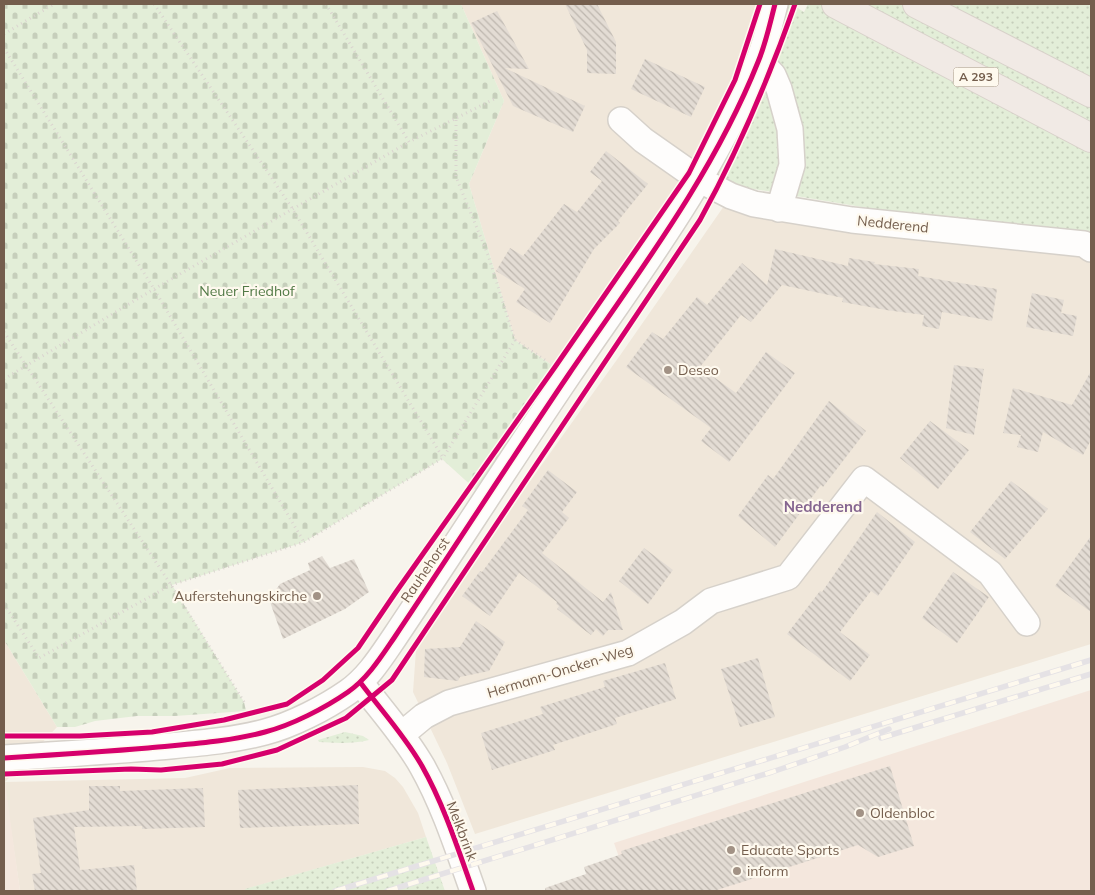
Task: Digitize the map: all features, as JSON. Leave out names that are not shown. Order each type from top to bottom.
[{"type":"highway","name":"A 293","points":[[836,4],[1091,138]]},
{"type":"highway","name":"A 293","points":[[918,4],[1091,93]]},
{"type":"street","name":"Rauhehorst","points":[[4,758],[185,744],[266,732],[286,725],[329,704],[360,682],[379,660],[700,180],[730,124],[759,60],[775,4]]},
{"type":"street","points":[[759,60],[773,75],[779,89],[790,129],[792,165],[779,209]]},
{"type":"street","name":"Nedderend","points":[[621,120],[643,140],[700,180],[730,196],[754,204],[852,220],[1084,244],[1091,249]]},
{"type":"street","name":"Hermann-Oncken-Weg","points":[[402,735],[424,716],[449,704],[628,653],[683,622],[711,601],[788,577],[864,479],[990,573],[1028,623]]},
{"type":"street","name":"Melkbrink","points":[[360,682],[402,735],[422,766],[434,790],[473,891]]},
{"type":"path","points":[[4,34],[54,4]]},
{"type":"path","points":[[154,4],[292,208],[443,458]]},
{"type":"path","points":[[326,4],[409,142]]},
{"type":"path","points":[[4,48],[154,289],[304,542]]},
{"type":"path","points":[[4,379],[292,208],[409,142],[496,98]]},
{"type":"path","points":[[456,118],[456,177],[488,255],[515,340],[568,376]]},
{"type":"path","points":[[4,332],[171,585],[244,702]]},
{"type":"path","points":[[4,604],[39,658],[171,585],[304,542],[443,458],[515,340]]},
{"type":"shaded area","points":[[461,4],[774,4],[731,124],[568,376],[515,340],[469,184],[504,101]]},
{"type":"shaded area","points":[[731,196],[1091,249],[1091,644],[475,834],[447,763],[413,692],[416,650],[528,484]]},
{"type":"shaded area","points":[[4,640],[57,727],[5,782],[185,778],[230,768],[363,767],[385,771],[395,778],[403,787],[418,813],[426,837],[246,889],[246,891],[20,891],[4,782]]},
{"type":"shaded area","points":[[1091,690],[1090,891],[631,891],[614,843]]},
{"type":"shaded area","points":[[5,782],[20,891],[4,891]]},
{"type":"green space","name":"Neuer Friedhof","points":[[4,4],[461,4],[504,101],[469,184],[515,340],[568,376],[486,499],[442,459],[304,542],[172,585],[244,702],[246,711],[175,716],[137,716],[95,721],[75,727],[57,727],[4,640]]},
{"type":"green space","points":[[775,4],[791,4],[804,12],[808,4],[1091,4],[1091,249],[1083,244],[700,180]]},
{"type":"green space","points":[[345,732],[363,736],[369,740],[344,743],[319,742],[318,740]]},
{"type":"green space","points":[[426,837],[445,891],[246,891],[245,889]]},
{"type":"building","points":[[565,4],[597,4],[616,42],[616,74],[587,73],[587,50]]},
{"type":"building","points":[[497,11],[529,69],[505,68],[585,106],[573,132],[513,106],[471,23]]},
{"type":"building","points":[[645,59],[705,87],[691,117],[631,89]]},
{"type":"building","points":[[606,151],[648,184],[618,221],[620,223],[594,249],[550,323],[516,302],[525,289],[496,271],[510,248],[523,256],[564,204],[577,212],[602,181],[590,172]]},
{"type":"building","points":[[775,249],[848,266],[849,258],[875,262],[874,264],[919,269],[918,276],[997,289],[992,321],[942,312],[939,329],[922,326],[924,315],[842,302],[843,298],[782,285],[751,322],[741,315],[700,367],[736,393],[766,352],[795,373],[729,462],[701,441],[711,428],[626,367],[652,332],[663,339],[697,297],[707,305],[742,263],[767,285]]},
{"type":"building","points":[[1032,293],[1064,300],[1061,313],[1077,316],[1073,336],[1026,327]]},
{"type":"building","points":[[954,365],[984,369],[974,435],[946,428]]},
{"type":"building","points":[[1091,371],[1091,440],[1083,455],[1043,432],[1038,452],[1017,447],[1021,435],[1003,433],[1013,388],[1072,405]]},
{"type":"building","points":[[829,401],[866,431],[823,487],[821,485],[775,547],[738,516],[768,475],[773,479]]},
{"type":"building","points":[[930,421],[969,450],[938,489],[900,458]]},
{"type":"building","points":[[548,470],[577,492],[562,512],[569,518],[542,553],[603,602],[611,592],[623,630],[608,630],[603,636],[596,629],[591,635],[557,609],[559,606],[556,604],[557,602],[519,573],[490,616],[462,596],[528,510],[522,506]]},
{"type":"building","points":[[1011,481],[1048,509],[1005,559],[970,532]]},
{"type":"building","points":[[877,512],[915,542],[878,596],[871,591],[840,632],[870,655],[850,681],[787,634],[820,591],[822,592]]},
{"type":"building","points":[[1091,536],[1091,612],[1055,586]]},
{"type":"building","points":[[644,548],[673,570],[648,604],[619,581]]},
{"type":"building","name":"Auferstehungskirche","points":[[322,556],[330,568],[354,559],[369,592],[345,609],[283,639],[269,599],[280,584],[310,570],[308,563]]},
{"type":"building","points":[[953,572],[989,597],[957,643],[922,618]]},
{"type":"building","points":[[476,621],[505,642],[489,671],[460,677],[458,681],[424,677],[425,649],[460,647]]},
{"type":"building","points":[[758,658],[775,717],[740,727],[721,669]]},
{"type":"building","points":[[665,663],[676,699],[615,718],[617,724],[553,745],[555,750],[492,770],[481,733],[543,714],[540,707],[605,687],[603,681]]},
{"type":"building","points":[[890,766],[914,846],[878,857],[858,845],[714,891],[545,891],[545,888],[586,874],[584,867],[622,854],[621,851]]},
{"type":"building","points":[[358,785],[359,824],[240,828],[238,790]]},
{"type":"building","points":[[89,786],[120,786],[120,791],[203,788],[205,827],[142,829],[142,826],[74,827],[80,870],[134,865],[137,891],[35,891],[32,874],[41,873],[33,818],[89,810]]},
{"type":"railway","points":[[335,891],[1091,660]]},
{"type":"railway","points":[[881,738],[1091,674]]},
{"type":"railway","points":[[387,891],[772,772],[845,747],[889,729]]},
{"type":"cycle path","points":[[4,736],[80,736],[152,732],[224,720],[287,704],[323,680],[358,648],[689,173],[735,80],[760,4]]},
{"type":"cycle path","points":[[4,758],[148,748],[251,735],[286,725],[319,710],[339,698],[362,680],[374,667],[394,638],[697,184],[740,104],[766,40],[775,4]]},
{"type":"cycle path","points":[[4,774],[131,769],[161,770],[222,764],[277,750],[346,718],[392,680],[700,220],[752,114],[795,4]]},
{"type":"cycle path","points":[[360,682],[422,766],[444,812],[473,891]]},
{"type":"place","name":"Deseo","points":[[668,370]]},
{"type":"place","name":"Auferstehungskirche","points":[[317,596]]},
{"type":"place","name":"Oldenbloc","points":[[860,813]]},
{"type":"place","name":"Educate Sports","points":[[731,850]]},
{"type":"place","name":"inform","points":[[737,871]]},
{"type":"district","name":"Nedderend","points":[[823,507]]}]
